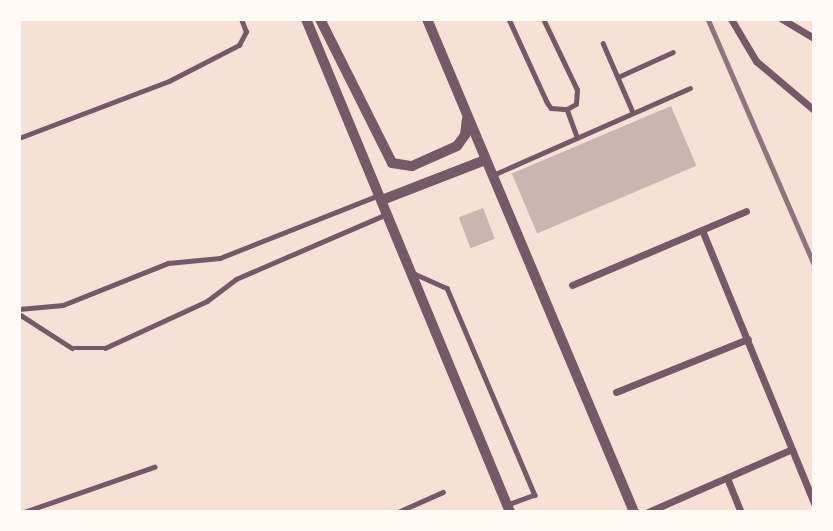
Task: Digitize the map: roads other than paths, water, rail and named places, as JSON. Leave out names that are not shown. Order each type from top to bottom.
[{"type":"street","points":[[306,19],[509,509]]},
{"type":"street","points":[[320,19],[392,163],[412,166],[457,146],[465,135],[464,106]]},
{"type":"street","points":[[427,19],[634,512]]},
{"type":"street","points":[[732,19],[740,39],[770,76],[814,110]]},
{"type":"street","points":[[782,19],[814,38]]},
{"type":"street","points":[[381,197],[485,160]]},
{"type":"street","points":[[572,285],[746,211]]},
{"type":"street","points":[[702,230],[814,503]]},
{"type":"street","points":[[616,393],[748,339]]},
{"type":"street","points":[[648,512],[792,449]]},
{"type":"street","points":[[727,478],[741,512]]},
{"type":"lane","points":[[19,138],[169,81],[240,46],[246,32],[241,19]]},
{"type":"lane","points":[[509,19],[547,102],[551,107],[567,109],[576,104],[577,90],[543,19]]},
{"type":"lane","points":[[603,43],[632,110]]},
{"type":"lane","points":[[618,77],[673,52]]},
{"type":"lane","points":[[492,175],[632,110],[691,88]]},
{"type":"lane","points":[[567,109],[577,136]]},
{"type":"lane","points":[[19,312],[62,305],[168,263],[220,258],[381,197]]},
{"type":"lane","points":[[19,312],[72,348],[105,348],[197,306],[236,279],[387,213]]},
{"type":"lane","points":[[412,273],[447,288],[535,495],[509,509]]},
{"type":"lane","points":[[24,512],[154,467]]},
{"type":"lane","points":[[398,512],[443,492]]},
{"type":"lane","points":[[43,505],[46,512]]},
{"type":"railway","points":[[708,19],[814,264]]}]
